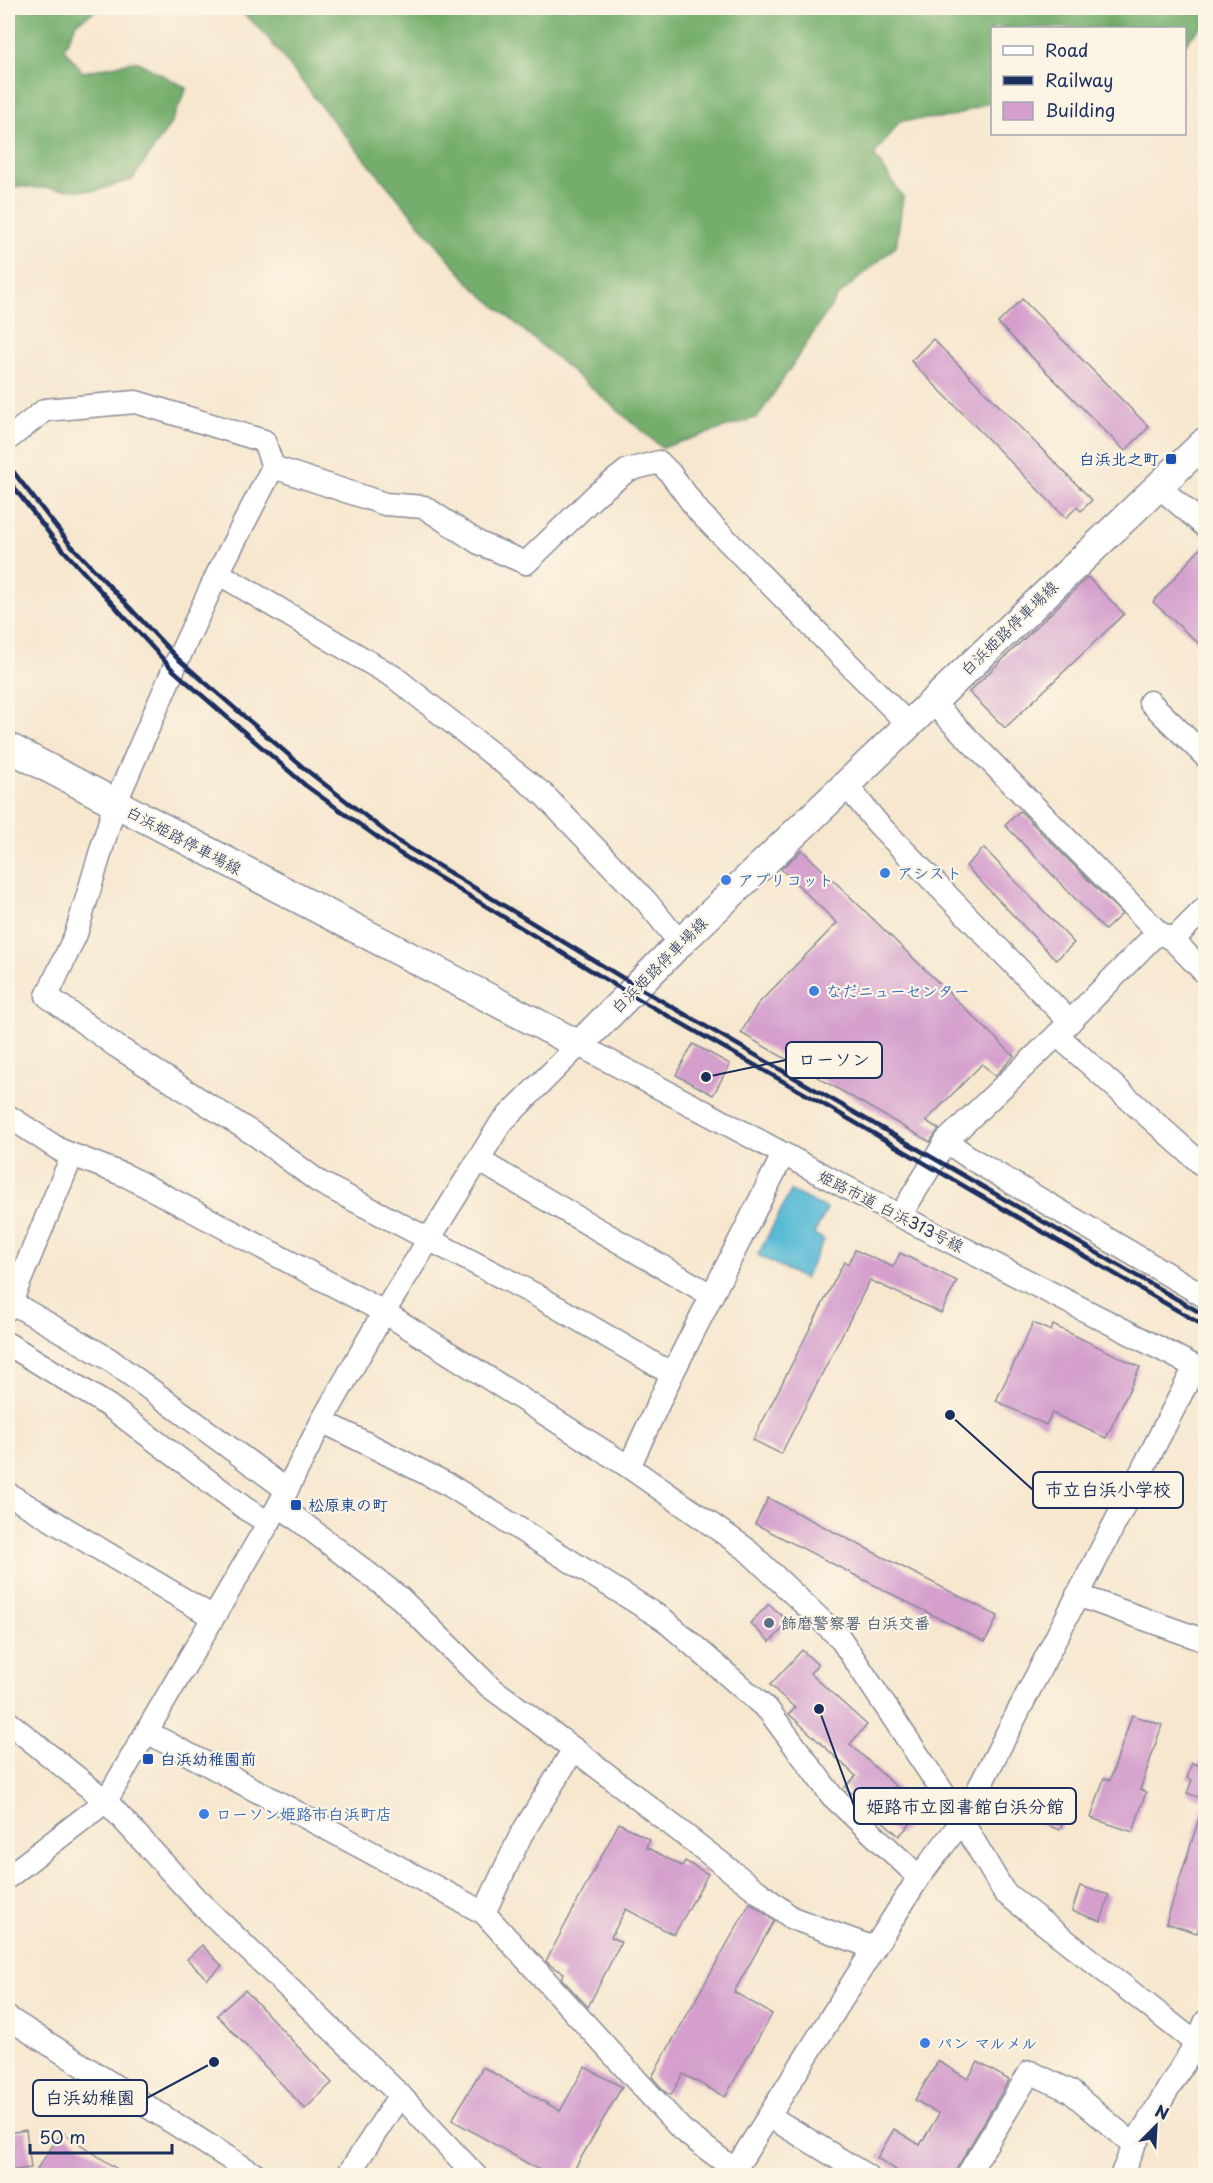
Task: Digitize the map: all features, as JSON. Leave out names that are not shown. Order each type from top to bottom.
[{"type":"main road","name":"白浜姫路停車場線","points":[[8,747],[579,1045],[680,943],[1206,441]]},
{"type":"street","points":[[8,439],[45,410],[136,402],[264,441],[273,468],[218,573],[115,804],[76,934],[47,996],[116,1046],[257,1136],[319,1182],[536,1295],[672,1374]]},
{"type":"street","points":[[273,468],[385,504],[424,507],[479,543],[526,563],[597,494],[628,470],[659,462],[699,512],[908,724]]},
{"type":"street","points":[[1158,486],[1206,527]]},
{"type":"street","points":[[218,573],[394,677],[543,794],[646,901],[680,943]]},
{"type":"street","points":[[932,702],[1165,936],[1206,974]]},
{"type":"street","points":[[1150,702],[1206,757]]},
{"type":"street","points":[[846,785],[878,824],[1064,1028],[1206,1168]]},
{"type":"street","points":[[900,1216],[946,1141],[1064,1028],[1165,936],[1206,907]]},
{"type":"street","points":[[8,1877],[106,1801],[278,1506],[322,1420],[384,1312],[501,1123],[579,1045]]},
{"type":"street","name":"姫路市道 白浜313号線","points":[[579,1045],[783,1155],[1200,1370]]},
{"type":"street","points":[[8,1116],[72,1156],[127,1176],[384,1312],[630,1467],[746,1548],[840,1638],[962,1821],[1004,1892],[1201,2048]]},
{"type":"street","points":[[946,1141],[970,1158],[1206,1297]]},
{"type":"street","points":[[630,1467],[672,1374],[783,1155]]},
{"type":"street","points":[[72,1156],[9,1302],[109,1359],[278,1506],[400,1598],[490,1687],[792,1918],[874,1948]]},
{"type":"street","points":[[478,1160],[711,1295]]},
{"type":"street","points":[[8,1344],[109,1406],[246,1509],[278,1506]]},
{"type":"street","points":[[147,1732],[484,1912],[682,2130],[733,2173],[919,1877],[962,1821],[1077,1595],[1200,1370]]},
{"type":"street","points":[[322,1420],[449,1485],[663,1619],[769,1711],[832,1796],[919,1877]]},
{"type":"street","points":[[8,1494],[213,1617]]},
{"type":"street","points":[[1077,1595],[1206,1641]]},
{"type":"street","points":[[8,1722],[106,1801],[197,1900],[400,2095],[476,2175]]},
{"type":"street","points":[[484,1912],[521,1835],[574,1749]]},
{"type":"street","points":[[8,2018],[257,2175]]},
{"type":"street","points":[[1125,2174],[1134,2145],[1201,2048],[1206,2021]]},
{"type":"street","points":[[967,2175],[1030,2072],[1070,2091],[1134,2145]]},
{"type":"street","points":[[347,2175],[400,2095]]},
{"type":"street","points":[[769,2116],[867,2175]]},
{"type":"green space","points":[[8,8],[100,8],[77,22],[64,49],[83,72],[136,61],[187,88],[170,125],[132,180],[94,191],[8,186]]},
{"type":"green space","points":[[237,8],[1205,8],[1206,22],[1186,43],[1186,27],[991,27],[991,101],[951,117],[900,121],[874,155],[903,197],[896,246],[837,297],[758,417],[662,448],[472,286],[337,126],[263,32]]},
{"type":"water","points":[[791,1191],[827,1209],[814,1234],[824,1240],[804,1279],[758,1255]]},
{"type":"building","points":[[1022,299],[1149,427],[1125,451],[998,323]]},
{"type":"building","points":[[933,339],[1092,500],[1081,511],[1077,507],[1066,518],[911,361]]},
{"type":"building","points":[[1206,542],[1206,650],[1153,602]]},
{"type":"building","points":[[1088,577],[1124,614],[1005,728],[969,692]]},
{"type":"building","points":[[1020,811],[1122,914],[1105,930],[1005,825]]},
{"type":"building","points":[[984,848],[1074,943],[1056,960],[966,866]]},
{"type":"building","points":[[802,850],[1014,1056],[995,1076],[982,1064],[926,1121],[939,1129],[930,1142],[741,1033],[757,1005],[837,923],[781,869]]},
{"type":"building","points":[[693,1044],[730,1064],[713,1095],[676,1075]]},
{"type":"building","points":[[855,1250],[893,1267],[900,1253],[957,1281],[941,1313],[870,1280],[781,1454],[753,1440],[844,1262],[848,1264]]},
{"type":"building","points":[[1033,1323],[1051,1331],[1053,1325],[1140,1367],[1106,1438],[1052,1413],[1046,1425],[996,1401]]},
{"type":"building","points":[[768,1498],[998,1616],[985,1642],[755,1524]]},
{"type":"building","name":"飾磨警察署 白浜交番","points":[[769,1604],[789,1622],[770,1642],[750,1623]]},
{"type":"building","points":[[802,1650],[818,1665],[810,1673],[867,1725],[850,1744],[904,1794],[896,1802],[915,1819],[899,1836],[845,1787],[856,1776],[789,1714],[795,1708],[770,1685]]},
{"type":"building","points":[[1132,1715],[1162,1725],[1140,1790],[1146,1792],[1133,1832],[1091,1818],[1104,1778],[1110,1780]]},
{"type":"building","points":[[1206,1749],[1206,1800],[1187,1793],[1192,1780],[1187,1778],[1192,1763],[1198,1765]]},
{"type":"building","points":[[1048,1805],[1066,1811],[1060,1830],[1043,1824]]},
{"type":"building","points":[[1202,1809],[1206,1809],[1206,1906],[1197,1933],[1166,1923]]},
{"type":"building","points":[[619,1823],[650,1840],[646,1847],[682,1866],[685,1861],[708,1874],[674,1935],[626,1909],[611,1937],[621,1942],[588,2007],[561,1978],[564,1973],[546,1961]]},
{"type":"building","points":[[1080,1886],[1109,1895],[1101,1921],[1072,1911]]},
{"type":"building","points":[[750,1903],[774,1921],[734,1992],[772,2014],[725,2097],[683,2074],[671,2095],[665,2092],[652,2077]]},
{"type":"building","points":[[202,1945],[222,1966],[207,1979],[187,1959]]},
{"type":"building","points":[[245,1990],[332,2083],[305,2109],[217,2015]]},
{"type":"building","points":[[938,2061],[968,2079],[978,2062],[1009,2080],[953,2175],[893,2175],[896,2170],[877,2158],[894,2129],[920,2145],[939,2114],[915,2100]]},
{"type":"building","points":[[483,2067],[560,2111],[585,2067],[622,2087],[571,2175],[548,2175],[452,2120]]},
{"type":"building","points":[[26,2130],[31,2168],[8,2171],[8,2133]]},
{"type":"building","points":[[62,2132],[126,2175],[47,2175],[37,2169]]},
{"type":"railway","points":[[8,465],[68,542],[178,659],[305,769],[399,842],[636,986],[1206,1316]]},
{"type":"railway","points":[[8,480],[56,542],[173,670],[305,785],[399,853],[628,993],[1206,1327]]},
{"type":"place","name":"白浜北之町","points":[[1171,459]]},
{"type":"place","name":"アシスト","points":[[885,873]]},
{"type":"place","name":"アプリコット","points":[[726,880]]},
{"type":"place","name":"なだニューセンター","points":[[814,991]]},
{"type":"place","name":"ローソン","points":[[706,1077]]},
{"type":"place","name":"市立白浜小学校","points":[[950,1415]]},
{"type":"place","name":"松原東の町","points":[[296,1505]]},
{"type":"place","name":"飾磨警察署 白浜交番","points":[[769,1623]]},
{"type":"place","name":"姫路市立図書館白浜分館","points":[[819,1709]]},
{"type":"place","name":"白浜幼稚園前","points":[[148,1759]]},
{"type":"place","name":"ローソン姫路市白浜町店","points":[[204,1814]]},
{"type":"place","name":"パン マルメル","points":[[925,2043]]},
{"type":"place","name":"白浜幼稚園","points":[[214,2062]]}]
